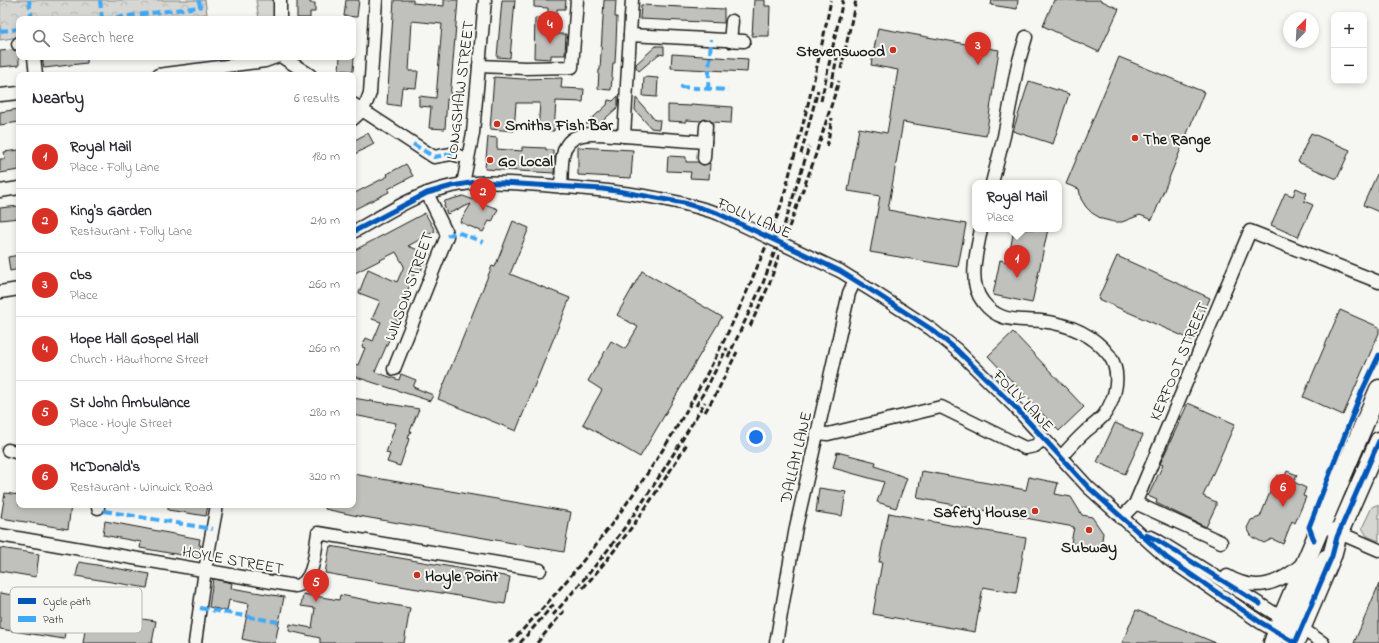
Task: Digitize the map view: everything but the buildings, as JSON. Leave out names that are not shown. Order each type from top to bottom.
[{"type":"highway","points":[[1287,631],[1306,561],[1379,389]]},
{"type":"highway","points":[[1287,631],[1332,556],[1338,535],[1379,441]]},
{"type":"street","points":[[280,0],[280,16]]},
{"type":"street","points":[[376,0],[370,93],[368,100],[357,107],[434,157],[451,154],[460,156]]},
{"type":"street","name":"LONGSHAW STREET","points":[[463,184],[473,133],[486,0]]},
{"type":"street","points":[[479,66],[525,68],[572,67],[578,0]]},
{"type":"street","points":[[624,136],[632,0]]},
{"type":"street","points":[[730,40],[732,21]]},
{"type":"street","points":[[630,35],[744,41]]},
{"type":"street","points":[[993,180],[1008,120],[1018,64],[1026,37]]},
{"type":"street","points":[[34,60],[36,72]]},
{"type":"street","points":[[181,72],[268,60]]},
{"type":"street","points":[[287,60],[305,72]]},
{"type":"street","points":[[0,95],[16,93]]},
{"type":"street","points":[[704,158],[706,126]]},
{"type":"street","points":[[561,187],[563,155],[572,139],[583,134],[705,142]]},
{"type":"street","name":"FOLLY LANE","points":[[356,230],[426,193],[463,184],[488,182],[602,189],[653,196],[717,213],[840,271],[931,330],[957,350],[1016,408],[1061,457]]},
{"type":"street","points":[[0,191],[16,188]]},
{"type":"street","name":"WILSON STREET","points":[[394,369],[447,236],[426,193]]},
{"type":"street","name":"KERFOOT STREET","points":[[1121,518],[1135,504],[1250,231],[1379,282]]},
{"type":"street","points":[[981,232],[974,273],[974,284],[977,293],[983,302],[995,313],[1012,320],[1050,322],[1064,325],[1086,334],[1096,340],[1111,358],[1116,376],[1116,389],[1112,401],[1103,416],[1061,457],[1088,488],[1139,532],[1166,558],[1183,570],[1287,631],[1323,643]]},
{"type":"street","name":"DALLAM LANE","points":[[776,643],[796,527],[849,293],[855,280]]},
{"type":"street","points":[[0,292],[16,290]]},
{"type":"street","points":[[817,433],[828,434],[941,408],[1025,448],[1035,446],[1043,439]]},
{"type":"street","points":[[1135,504],[1221,542]]},
{"type":"street","points":[[195,643],[205,570],[216,508]]},
{"type":"street","points":[[1321,526],[1338,535],[1379,550]]},
{"type":"street","points":[[1139,532],[1176,546],[1230,578],[1250,584],[1267,584],[1282,579],[1293,573],[1306,561]]},
{"type":"street","name":"HOYLE STREET","points":[[0,535],[295,586],[300,585],[309,577],[318,533],[540,570]]},
{"type":"street","points":[[1157,540],[1287,631]]},
{"type":"green space","points":[[0,0],[205,0],[207,14],[190,16],[16,16],[16,37],[0,40]]},
{"type":"green space","points":[[256,0],[275,0],[275,16],[259,16]]},
{"type":"green space","points":[[1376,505],[1379,506],[1379,541],[1367,536],[1362,528],[1372,507]]},
{"type":"railway","points":[[510,643],[548,603],[616,518],[676,428],[728,332],[751,282],[781,205],[808,105],[831,0]]},
{"type":"railway","points":[[821,101],[843,0]]},
{"type":"railway","points":[[841,69],[856,0]]},
{"type":"railway","points":[[831,87],[838,52]]},
{"type":"railway","points":[[789,227],[813,163],[839,81]]},
{"type":"railway","points":[[801,154],[818,90]]},
{"type":"railway","points":[[827,147],[832,118]]},
{"type":"railway","points":[[728,357],[763,283],[782,232],[809,147]]},
{"type":"railway","points":[[750,326],[769,285],[779,255]]},
{"type":"railway","points":[[696,406],[727,348]]},
{"type":"railway","points":[[705,412],[716,394],[737,352]]},
{"type":"railway","points":[[553,615],[603,556],[630,520],[659,477],[705,402]]},
{"type":"railway","points":[[583,588],[598,571],[639,517],[688,442]]},
{"type":"railway","points":[[520,643],[554,604]]},
{"type":"railway","points":[[537,643],[564,611]]},
{"type":"marked path","points":[[29,0],[32,16]]},
{"type":"marked path","points":[[100,0],[102,16]]},
{"type":"marked path","points":[[128,16],[200,7],[199,0]]},
{"type":"marked path","points":[[0,31],[16,29]]},
{"type":"marked path","points":[[708,89],[711,39]]},
{"type":"marked path","points":[[680,87],[728,90]]},
{"type":"marked path","points":[[413,144],[434,157],[451,154],[459,156]]},
{"type":"marked path","points":[[447,236],[457,232],[483,242]]},
{"type":"marked path","points":[[104,511],[213,529]]},
{"type":"marked path","points":[[200,608],[278,622]]},
{"type":"cycle path","points":[[356,230],[427,193],[452,186],[476,182],[602,189],[684,203],[717,213],[840,271],[931,329],[957,350],[1016,408],[1088,487],[1167,558],[1260,622],[1295,643]]},
{"type":"cycle path","points":[[1314,540],[1309,527],[1362,391],[1379,355]]},
{"type":"cycle path","points":[[1295,643],[1332,556],[1337,537],[1379,441]]},
{"type":"cycle path","points":[[1146,535],[1157,540],[1260,604]]},
{"type":"place","name":"Hope Hall Gospel Hall","points":[[550,44]]},
{"type":"place","name":"Stevenswood","points":[[893,50]]},
{"type":"place","name":"cbs","points":[[978,65]]},
{"type":"place","name":"Smiths Fish Bar","points":[[497,124]]},
{"type":"place","name":"The Range","points":[[1135,138]]},
{"type":"place","name":"Go Local","points":[[490,160]]},
{"type":"place","name":"King's Garden","points":[[483,211]]},
{"type":"place","name":"Royal Mail","points":[[1017,278]]},
{"type":"place","name":"McDonald's","points":[[1283,507]]},
{"type":"place","name":"Safety House","points":[[1035,511]]},
{"type":"place","name":"Subway","points":[[1089,530]]},
{"type":"place","name":"Hoyle Point","points":[[417,575]]},
{"type":"place","name":"St John Ambulance","points":[[316,602]]}]
